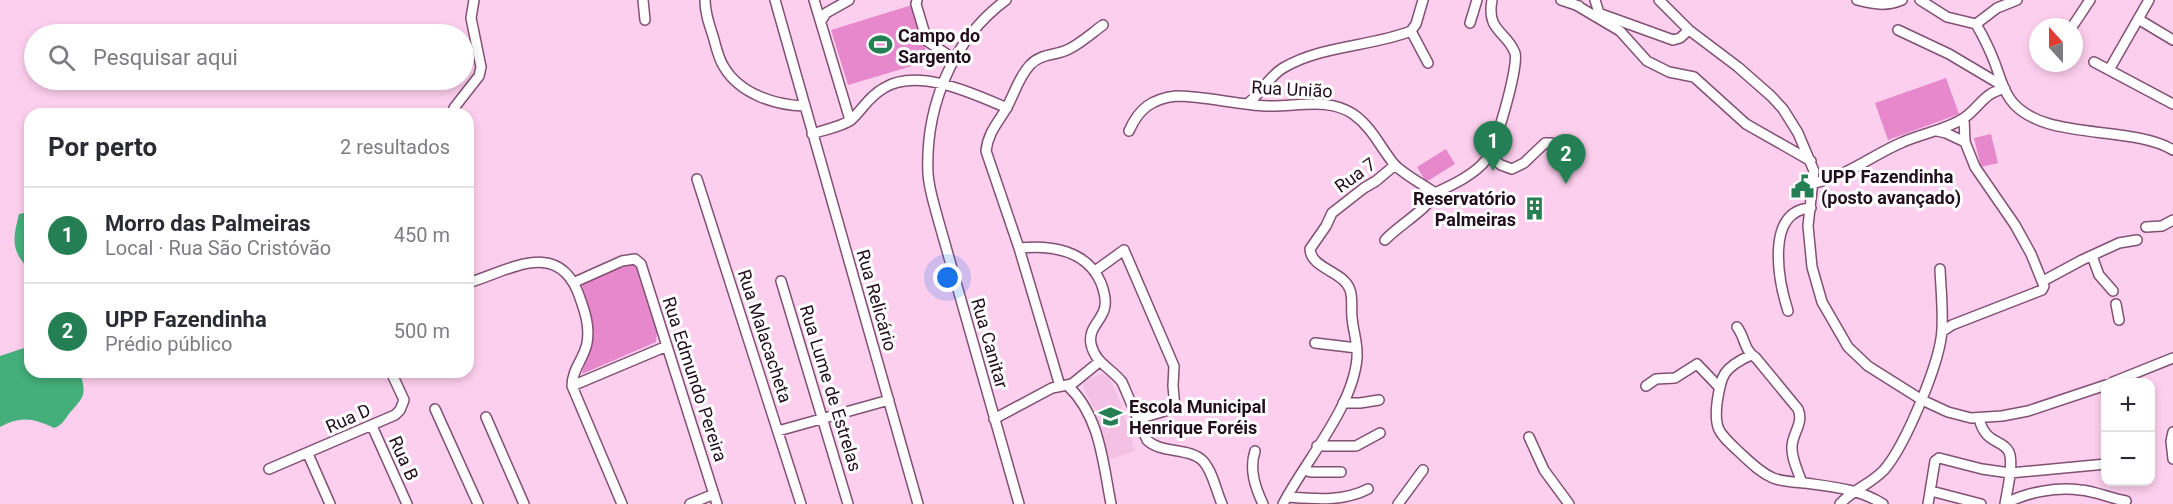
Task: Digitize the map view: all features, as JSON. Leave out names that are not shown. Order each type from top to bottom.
[{"type":"street","points":[[472,24],[474,0]]},
{"type":"street","points":[[642,0],[645,20]]},
{"type":"street","points":[[705,0],[708,20],[721,62],[727,72],[761,97],[784,105],[804,106]]},
{"type":"street","name":"Rua Relicário","points":[[775,0],[918,504]]},
{"type":"street","points":[[814,0],[850,120]]},
{"type":"street","points":[[821,21],[826,13],[849,0]]},
{"type":"street","points":[[917,0],[916,4],[927,41],[954,59]]},
{"type":"street","name":"Rua Canitar","points":[[1006,0],[979,25],[954,59],[941,84],[930,130],[928,176],[938,219],[1019,504]]},
{"type":"street","points":[[1412,31],[1419,17],[1423,0]]},
{"type":"street","points":[[1470,23],[1477,0]]},
{"type":"street","points":[[1385,240],[1431,201],[1435,193],[1479,167],[1489,156],[1511,86],[1516,62],[1512,47],[1493,23],[1492,0]]},
{"type":"street","points":[[1562,0],[1672,40],[1680,38],[1689,30]]},
{"type":"street","points":[[1595,0],[1599,13]]},
{"type":"street","points":[[1659,0],[1689,30],[1738,67],[1771,96],[1783,109],[1798,133],[1811,161],[1814,183],[1808,226],[1812,267],[1822,302],[1848,347],[1868,366],[1922,400],[1959,415],[1979,418],[2028,411],[2101,387]]},
{"type":"street","points":[[1857,0],[1889,5],[1902,0]]},
{"type":"street","points":[[1920,0],[1947,17],[1976,24],[1997,8],[2017,0]]},
{"type":"street","points":[[2078,18],[2090,0]]},
{"type":"street","points":[[2109,70],[2149,0]]},
{"type":"street","points":[[1576,5],[1620,32],[1647,61],[1669,72],[1694,77],[1746,124],[1811,161]]},
{"type":"street","points":[[2138,19],[2173,40]]},
{"type":"street","points":[[1976,24],[2004,88],[2013,103],[2031,118],[2087,131],[2148,139],[2173,150]]},
{"type":"street","points":[[1103,25],[1066,51],[1042,56],[1032,62],[1016,86],[1007,108],[987,138],[986,151],[1064,386],[1083,402],[1092,419],[1111,504]]},
{"type":"street","points":[[1898,30],[1949,54],[2004,88]]},
{"type":"street","points":[[1412,31],[1428,63]]},
{"type":"street","points":[[1247,104],[1275,74],[1295,63],[1323,52],[1412,31]]},
{"type":"street","points":[[474,33],[481,68],[474,82]]},
{"type":"street","points":[[2094,62],[2173,104]]},
{"type":"street","points":[[812,134],[850,120],[874,95],[896,82],[912,81],[960,88],[1007,108]]},
{"type":"street","points":[[1814,183],[1838,176],[1900,142],[1964,118],[1988,95],[2004,88]]},
{"type":"street","points":[[454,108],[468,90]]},
{"type":"street","name":"Rua União","points":[[1129,131],[1141,110],[1161,99],[1184,96],[1270,106],[1306,104],[1345,110],[1366,125],[1395,165],[1435,193]]},
{"type":"street","points":[[1942,331],[2042,290],[2043,284],[2031,254],[2015,225],[1975,166],[1965,142],[1964,118]]},
{"type":"street","points":[[1936,130],[1965,142]]},
{"type":"street","points":[[1489,156],[1501,165],[1512,169],[1524,163],[1545,143],[1575,151]]},
{"type":"street","name":"Rua 7","points":[[1357,348],[1349,287],[1341,278],[1313,259],[1310,249],[1332,213],[1364,188],[1377,181],[1395,165]]},
{"type":"street","name":"Rua Malacacheta","points":[[697,179],[801,504]]},
{"type":"street","points":[[1788,311],[1779,276],[1782,230],[1792,214],[1801,209],[1811,208]]},
{"type":"street","points":[[2146,227],[2162,226],[2173,220]]},
{"type":"street","points":[[2043,284],[2119,243],[2137,240]]},
{"type":"street","points":[[1018,248],[1055,248],[1083,260],[1095,271],[1105,299],[1105,308],[1090,336],[1099,362],[1116,374],[1122,382],[1147,440],[1154,445],[1193,455],[1203,462],[1222,504]]},
{"type":"street","points":[[1095,271],[1124,250],[1143,290],[1166,352],[1174,366],[1175,408],[1138,419]]},
{"type":"street","points":[[2092,256],[2099,276],[2107,282],[2114,298],[2119,320]]},
{"type":"street","name":"Rua Edmundo Pereira","points":[[575,282],[622,261],[635,259],[641,264],[717,504]]},
{"type":"street","points":[[474,281],[534,261],[554,264],[575,282],[588,333],[587,344],[573,373],[572,386],[622,504]]},
{"type":"street","points":[[1840,504],[1883,470],[1893,457],[1922,400],[1942,331],[1940,269]]},
{"type":"street","name":"Rua Lume de Estrelas","points":[[781,281],[848,504]]},
{"type":"street","points":[[1737,327],[1751,355],[1756,358],[1800,414],[1801,419],[1792,449],[1792,457],[1802,483]]},
{"type":"street","points":[[1285,500],[1343,403],[1353,381],[1357,348],[1315,343]]},
{"type":"street","points":[[572,386],[667,346]]},
{"type":"street","points":[[1751,355],[1725,372],[1719,387],[1716,426],[1724,438],[1764,474],[1784,481],[1857,490],[1883,504]]},
{"type":"street","points":[[2123,378],[2173,358]]},
{"type":"street","points":[[994,419],[1052,388],[1064,386],[1099,362]]},
{"type":"street","points":[[1646,386],[1656,379],[1671,379],[1697,364],[1719,387]]},
{"type":"street","name":"Rua D","points":[[269,470],[395,415],[404,400],[394,378]]},
{"type":"street","points":[[778,431],[889,400]]},
{"type":"street","points":[[1343,403],[1379,400]]},
{"type":"street","points":[[435,409],[478,504]]},
{"type":"street","points":[[486,417],[524,504]]},
{"type":"street","points":[[1979,418],[1983,432],[2007,449],[2010,457],[2005,504]]},
{"type":"street","name":"Rua B","points":[[372,426],[407,504]]},
{"type":"street","points":[[2173,432],[2171,441],[2173,459]]},
{"type":"street","points":[[1317,446],[1356,446],[1380,434]]},
{"type":"street","points":[[1529,437],[1544,470],[1569,504]]},
{"type":"street","points":[[1255,451],[1252,469],[1253,482],[1263,504]]},
{"type":"street","points":[[308,454],[330,504]]},
{"type":"street","points":[[1928,504],[1937,459],[1941,458],[1982,469],[2010,473],[2101,464]]},
{"type":"street","points":[[1304,470],[1341,472]]},
{"type":"street","points":[[1398,504],[1423,470]]},
{"type":"street","points":[[1285,500],[1349,497],[1368,489]]},
{"type":"street","points":[[2005,504],[2021,497],[2067,489],[2126,501]]},
{"type":"street","points":[[1931,491],[1981,504]]},
{"type":"street","points":[[690,504],[714,494]]},
{"type":"shaded area","name":"Campo do Sargento","points":[[912,5],[929,61],[848,85],[831,30]]},
{"type":"shaded area","points":[[1946,78],[1959,114],[1888,140],[1875,103]]},
{"type":"shaded area","points":[[1991,134],[1998,163],[1981,167],[1974,138]]},
{"type":"shaded area","points":[[1446,149],[1455,164],[1426,182],[1417,167]]},
{"type":"shaded area","points":[[24,213],[24,263],[19,257],[15,244],[15,230],[19,214]]},
{"type":"shaded area","points":[[633,262],[638,266],[657,332],[656,342],[582,374],[589,345],[583,279]]},
{"type":"shaded area","points":[[24,348],[24,378],[81,378],[83,396],[64,421],[54,428],[27,420],[14,421],[0,427],[0,356]]},
{"type":"shaded area","name":"Escola Municipal Henrique Foréis","points":[[1101,374],[1108,376],[1119,398],[1135,451],[1108,460],[1097,413],[1083,384]]},
{"type":"place","name":"Campo do Sargento","points":[[880,45]]},
{"type":"place","name":"Morro das Palmeiras","points":[[1493,171]]},
{"type":"place","name":"UPP Fazendinha","points":[[1566,184]]},
{"type":"place","name":"UPP Fazendinha (posto avançado)","points":[[1803,186]]},
{"type":"place","name":"Reservatório Palmeiras","points":[[1534,208]]},
{"type":"place","name":"Escola Municipal Henrique Foréis","points":[[1111,416]]}]
